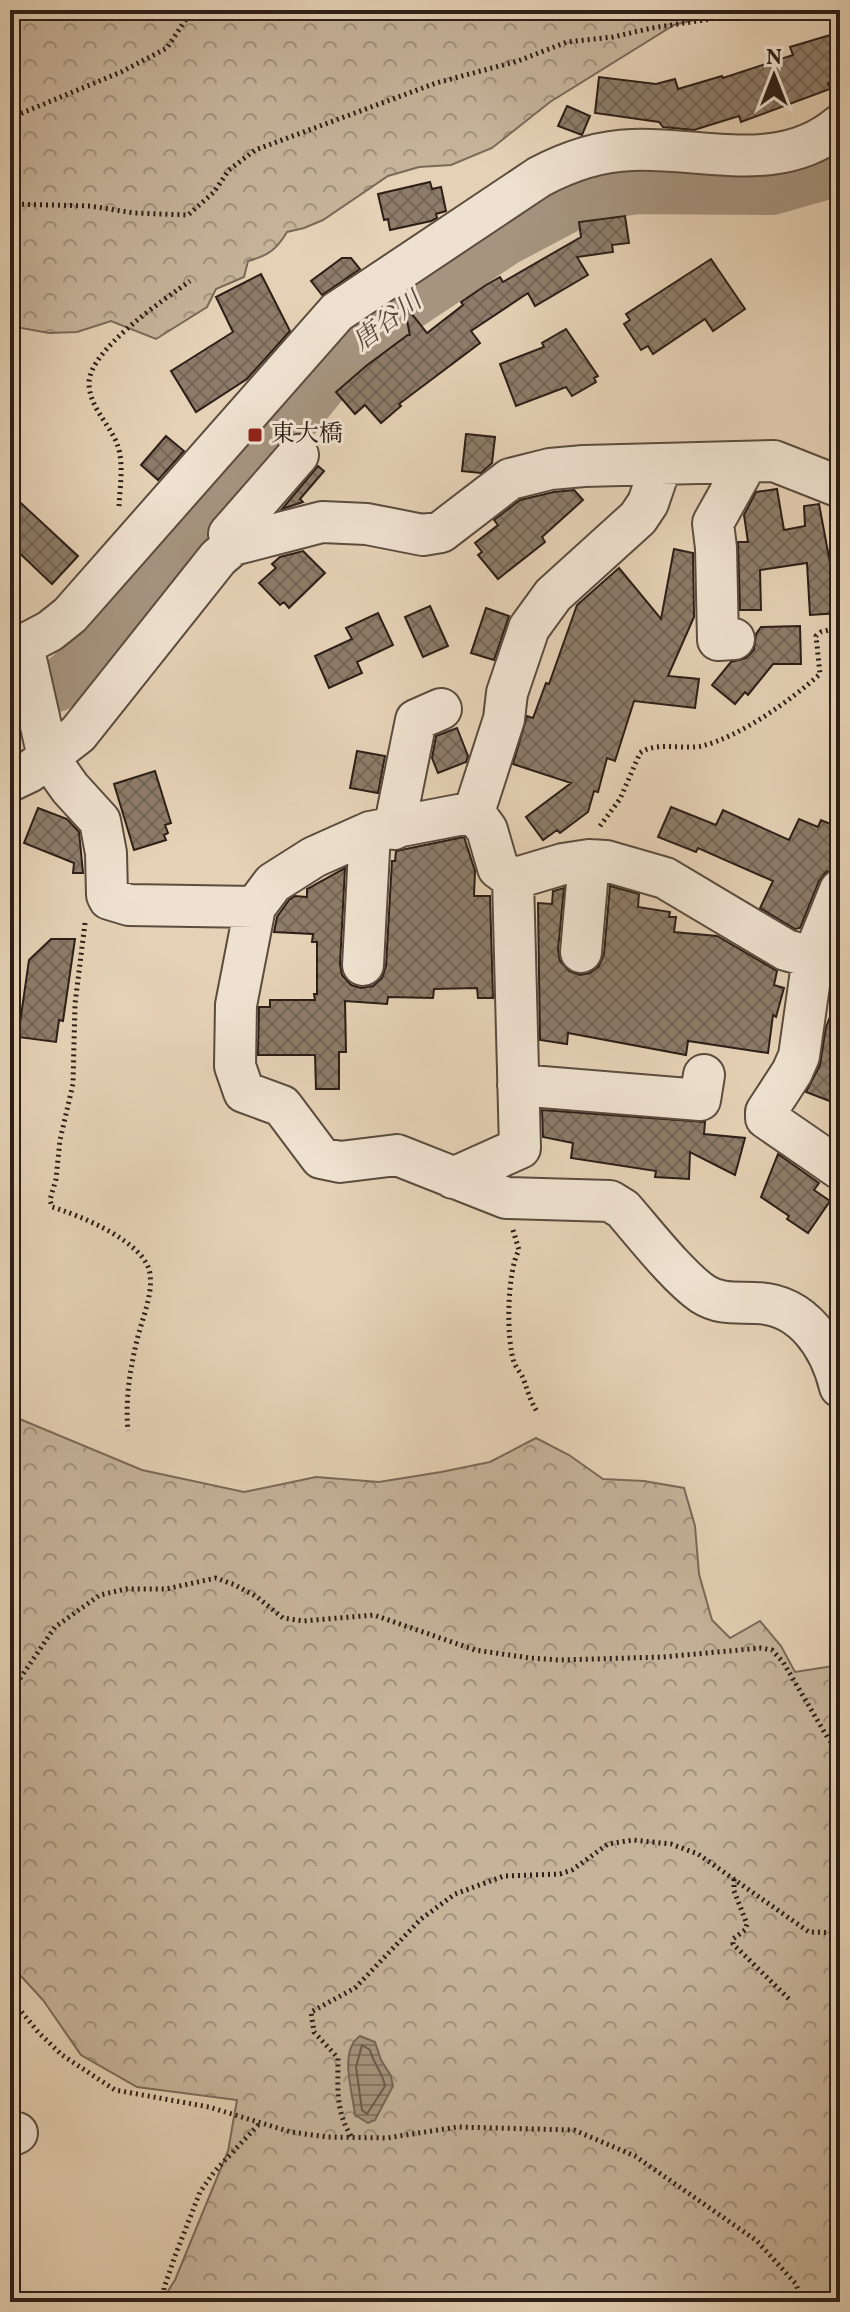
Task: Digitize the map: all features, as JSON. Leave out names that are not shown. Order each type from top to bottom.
[{"type":"street","points":[[10,781],[29,772],[78,734],[218,558],[213,518],[337,312],[539,177],[565,163],[588,156],[633,150],[754,157],[800,148],[828,136],[840,125]]},
{"type":"street","points":[[255,907],[129,905],[109,899],[100,821],[70,788],[48,757],[20,656],[70,615],[131,548],[213,518],[298,455]]},
{"type":"street","points":[[213,518],[367,524],[423,535],[441,532],[510,479],[550,469],[584,466],[774,461],[840,487]]},
{"type":"street","points":[[734,639],[718,640],[713,523],[747,462]]},
{"type":"street","points":[[474,812],[504,719],[507,693],[529,628],[553,595],[638,518],[648,503],[661,465]]},
{"type":"street","points":[[363,965],[382,831],[416,720],[441,709]]},
{"type":"street","points":[[474,812],[382,831],[314,857],[273,883],[255,907],[236,1005],[235,1066],[244,1092],[282,1106],[321,1158],[340,1162],[397,1155],[506,1198],[610,1201],[623,1209],[705,1295],[733,1305],[757,1303],[781,1307],[810,1325],[835,1367],[840,1387]]},
{"type":"street","points":[[474,812],[487,830],[498,868],[513,879]]},
{"type":"street","points":[[513,879],[584,860],[606,861],[665,878],[786,950],[826,961]]},
{"type":"street","points":[[581,952],[584,860]]},
{"type":"street","points":[[453,1178],[520,1148],[513,879]]},
{"type":"street","points":[[840,890],[826,961],[799,1056],[766,1112],[766,1118],[840,1169]]},
{"type":"street","points":[[518,1085],[700,1100],[704,1075]]},
{"type":"path","points":[[10,118],[121,72],[167,48],[192,10]]},
{"type":"path","points":[[10,204],[90,206],[134,213],[188,215],[214,192],[229,170],[255,150],[436,83],[518,61],[567,42],[770,10]]},
{"type":"path","points":[[131,548],[119,508],[121,460],[118,448],[93,399],[89,383],[115,339],[190,281]]},
{"type":"path","points":[[584,860],[591,838],[620,799],[640,753],[654,747],[697,747],[721,741],[756,720],[820,674],[816,636],[840,627]]},
{"type":"path","points":[[107,895],[86,916],[83,930],[75,1004],[73,1084],[50,1200],[52,1207],[70,1212],[122,1239],[141,1257],[150,1271],[150,1288],[129,1377],[126,1403],[128,1431]]},
{"type":"path","points":[[506,1198],[505,1207],[519,1250],[515,1258],[510,1312],[513,1361],[538,1413]]},
{"type":"path","points":[[10,1685],[19,1680],[55,1627],[100,1595],[126,1589],[166,1589],[216,1578],[257,1597],[283,1618],[303,1621],[374,1615],[475,1650],[530,1658],[663,1657],[761,1648],[772,1650],[783,1662],[829,1740],[840,1748]]},
{"type":"path","points":[[351,2136],[341,2120],[338,2104],[338,2058],[314,2032],[311,2012],[355,1988],[421,1919],[455,1894],[504,1876],[560,1874],[572,1870],[608,1844],[633,1840],[671,1844],[698,1854],[809,1932],[840,1933]]},
{"type":"path","points":[[733,1878],[734,1891],[747,1924],[745,1930],[733,1939],[733,1944],[789,1999]]},
{"type":"path","points":[[10,1998],[62,2055],[115,2090],[209,2107],[259,2124],[327,2137],[387,2138],[457,2127],[574,2130],[635,2156],[757,2241],[796,2284],[802,2302]]},
{"type":"path","points":[[163,2302],[164,2288],[200,2192],[223,2161],[259,2124]]},
{"type":"green space","points":[[10,10],[734,10],[674,25],[550,102],[492,148],[451,165],[419,167],[388,176],[323,220],[287,232],[271,251],[248,261],[244,277],[216,289],[207,307],[156,339],[111,321],[77,332],[49,333],[10,326]]},
{"type":"green space","points":[[10,1415],[142,1470],[244,1492],[316,1477],[379,1482],[441,1472],[490,1462],[536,1438],[569,1455],[603,1479],[644,1481],[684,1488],[695,1526],[699,1574],[712,1620],[730,1638],[760,1621],[781,1646],[795,1672],[840,1665],[840,2302],[161,2302],[175,2280],[228,2151],[237,2100],[137,2087],[81,2055],[43,2000],[10,1964]]},
{"type":"water","points":[[360,2036],[375,2042],[393,2086],[375,2120],[368,2123],[355,2115],[348,2073],[350,2052]]},
{"type":"building","points":[[840,32],[840,80],[828,83],[830,89],[741,122],[739,116],[694,130],[595,113],[599,77],[656,84],[675,79],[678,89],[793,55],[790,47]]},
{"type":"building","points":[[567,106],[590,116],[582,135],[558,126]]},
{"type":"building","points":[[430,182],[432,189],[441,187],[446,211],[436,214],[437,218],[431,221],[390,230],[388,219],[384,220],[378,194]]},
{"type":"building","points":[[625,216],[629,243],[612,245],[613,252],[577,257],[588,275],[535,306],[528,293],[471,331],[480,343],[399,404],[401,406],[381,423],[365,405],[355,414],[336,392],[366,366],[410,336],[404,304],[427,333],[463,305],[461,302],[486,285],[500,277],[503,282],[581,237],[579,222]]},
{"type":"building","points":[[342,258],[351,258],[360,269],[322,295],[311,281]]},
{"type":"building","points":[[711,259],[745,309],[713,331],[705,319],[653,354],[648,346],[641,350],[624,324],[630,320],[626,314]]},
{"type":"building","points":[[261,274],[290,331],[247,379],[196,412],[171,371],[233,332],[216,297]]},
{"type":"building","points":[[566,329],[598,376],[594,378],[596,382],[572,396],[566,387],[516,406],[500,364],[544,347],[542,343]]},
{"type":"building","points":[[466,434],[495,437],[492,463],[481,473],[462,471]]},
{"type":"building","points":[[166,436],[184,451],[158,480],[141,465]]},
{"type":"building","points":[[318,466],[324,471],[300,499],[303,502],[282,509]]},
{"type":"building","points":[[777,489],[784,530],[805,526],[804,506],[819,504],[834,584],[840,584],[840,613],[810,615],[807,563],[760,570],[761,610],[740,610],[738,542],[748,542],[744,515],[756,492]]},
{"type":"building","points":[[574,490],[583,500],[542,537],[545,542],[498,579],[478,555],[482,552],[475,543],[498,525],[494,520],[520,500]]},
{"type":"building","points":[[10,493],[78,556],[52,584],[10,544]]},
{"type":"building","points":[[674,549],[693,553],[694,617],[668,676],[699,679],[695,708],[634,701],[615,761],[607,758],[598,792],[594,791],[588,812],[560,833],[557,830],[543,840],[526,817],[571,783],[513,764],[527,716],[533,718],[546,683],[549,684],[577,605],[619,568],[661,619]]},
{"type":"building","points":[[303,551],[325,573],[289,608],[284,602],[280,605],[259,583],[276,568],[272,564],[280,557]]},
{"type":"building","points":[[430,606],[448,646],[423,657],[405,617]]},
{"type":"building","points":[[486,608],[509,616],[494,660],[471,653]]},
{"type":"building","points":[[378,613],[393,645],[357,662],[362,673],[329,688],[315,656],[352,639],[346,628]]},
{"type":"building","points":[[800,626],[801,664],[773,664],[748,695],[745,692],[735,704],[712,685],[731,662],[746,658],[754,650],[756,634],[761,627]]},
{"type":"building","points":[[457,728],[468,756],[466,762],[438,773],[432,758],[436,736]]},
{"type":"building","points":[[357,751],[385,756],[378,793],[350,788]]},
{"type":"building","points":[[155,771],[171,823],[165,825],[168,833],[164,835],[166,840],[134,850],[114,784]]},
{"type":"building","points":[[671,807],[716,825],[723,810],[789,840],[799,819],[818,827],[821,820],[840,828],[840,868],[826,872],[819,881],[800,928],[795,929],[760,908],[773,881],[698,848],[696,852],[658,837]]},
{"type":"building","points":[[38,808],[67,819],[79,832],[83,873],[73,873],[74,863],[24,843]]},
{"type":"building","points":[[464,837],[475,871],[474,896],[490,896],[493,998],[478,998],[477,988],[434,989],[433,998],[388,997],[387,1004],[345,1001],[346,1052],[339,1052],[339,1089],[316,1089],[315,1055],[258,1055],[259,1007],[270,1007],[270,1000],[315,1000],[314,994],[317,994],[317,942],[312,942],[313,934],[274,932],[277,917],[289,900],[295,896],[307,897],[307,889],[345,868],[342,975],[351,985],[361,988],[373,986],[382,978],[386,966],[392,861],[395,861],[396,851]]},
{"type":"building","points":[[610,886],[639,894],[638,907],[670,912],[669,917],[676,917],[674,932],[717,936],[777,971],[774,985],[784,988],[776,1017],[773,1015],[768,1053],[688,1041],[686,1055],[568,1033],[567,1044],[540,1040],[538,903],[552,904],[553,891],[564,888],[558,950],[560,961],[569,971],[580,975],[590,973],[599,966],[604,954]]},
{"type":"building","points":[[51,939],[75,939],[63,1021],[59,1020],[56,1042],[18,1037],[29,960]]},
{"type":"building","points":[[838,997],[840,1105],[806,1092],[820,1065],[826,1027]]},
{"type":"building","points":[[542,1110],[705,1122],[704,1134],[745,1138],[735,1175],[690,1152],[689,1179],[655,1177],[656,1171],[571,1158],[573,1143],[543,1137]]},
{"type":"building","points":[[778,1154],[819,1183],[814,1190],[830,1201],[808,1233],[761,1197]]},
{"type":"waterway","name":"唐谷川","points":[[10,697],[56,686],[70,676],[224,504],[361,336],[505,240],[590,195],[638,188],[772,189],[828,173],[840,166]]},
{"type":"place","name":"東大橋","points":[[255,435]]}]
